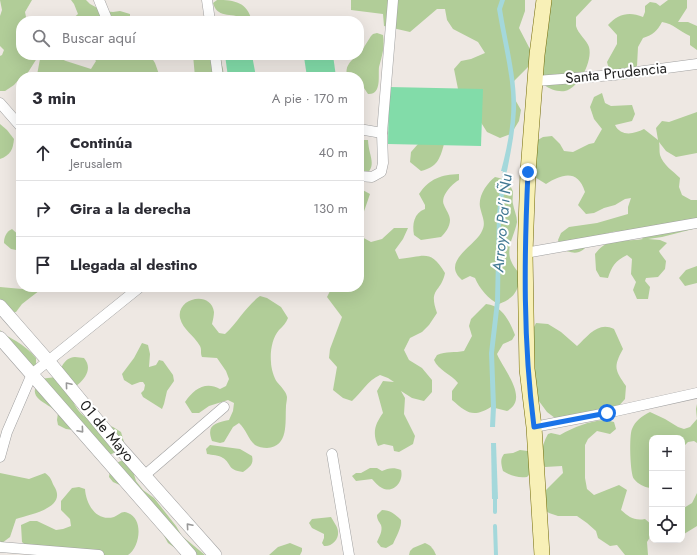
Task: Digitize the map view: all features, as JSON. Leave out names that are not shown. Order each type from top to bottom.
[{"type":"main road","points":[[542,555],[534,427],[527,369],[525,253],[528,172],[537,54],[544,0]]},
{"type":"street","points":[[99,0],[106,16]]},
{"type":"street","points":[[207,0],[209,16]]},
{"type":"street","points":[[364,176],[372,177],[381,172],[383,163],[382,133],[393,0]]},
{"type":"street","points":[[216,60],[217,72]]},
{"type":"street","name":"Santa Prudencia","points":[[536,81],[614,75],[697,64]]},
{"type":"street","points":[[0,103],[16,121]]},
{"type":"street","points":[[364,130],[382,133]]},
{"type":"street","points":[[525,253],[697,223]]},
{"type":"street","points":[[0,457],[7,432],[32,374],[49,362],[134,292]]},
{"type":"street","name":"01 de Mayo","points":[[0,306],[49,362],[119,447],[215,555]]},
{"type":"street","name":"01 de Mayo","points":[[0,338],[190,555]]},
{"type":"street","points":[[534,427],[607,413],[697,393]]},
{"type":"street","points":[[145,475],[224,407]]},
{"type":"street","points":[[332,454],[349,555]]},
{"type":"street","points":[[0,547],[99,555]]},
{"type":"green space","points":[[0,0],[32,0],[25,12],[26,16],[16,16],[16,60],[36,60],[28,72],[16,72],[16,83],[5,91],[0,91],[0,56],[4,50],[0,46],[0,16],[2,10]]},
{"type":"green space","points":[[71,0],[86,0],[103,11],[120,11],[130,14],[130,16],[76,16],[78,14]]},
{"type":"green space","points":[[217,0],[239,3],[247,10],[250,16],[223,14],[215,8],[213,3]]},
{"type":"green space","points":[[351,0],[525,0],[525,11],[519,28],[532,53],[528,67],[514,81],[513,96],[521,110],[519,121],[511,134],[500,138],[487,132],[463,94],[458,89],[454,69],[461,61],[471,59],[485,53],[478,42],[453,29],[447,20],[445,9],[437,9],[410,32],[384,26],[383,14],[351,10]]},
{"type":"green space","points":[[544,0],[592,0],[576,17],[577,29],[589,47],[590,53],[587,66],[584,73],[575,85],[565,91],[554,90],[544,85],[541,73]]},
{"type":"green space","points":[[668,0],[687,0],[687,8],[678,22],[688,22],[697,26],[697,50],[690,45],[690,36],[673,26],[662,22],[654,32],[643,38],[638,47],[637,66],[630,78],[622,80],[612,72],[607,62],[617,44],[617,35],[608,25],[616,18],[628,14],[643,17],[645,6],[650,2],[656,3],[660,6]]},
{"type":"green space","points":[[377,33],[383,35],[384,44],[379,67],[377,88],[372,93],[368,94],[364,88],[364,72],[347,72],[347,67],[353,60],[364,60],[364,47],[373,34]]},
{"type":"green space","points":[[40,60],[64,60],[91,69],[95,60],[153,60],[158,72],[38,72]]},
{"type":"green space","points":[[193,60],[221,60],[223,72],[195,72]]},
{"type":"green space","points":[[226,60],[253,60],[255,72],[227,72]]},
{"type":"green space","points":[[304,60],[334,60],[335,72],[306,72]]},
{"type":"green space","points":[[389,87],[483,89],[481,146],[388,144]]},
{"type":"green space","points":[[602,93],[605,103],[611,106],[632,105],[635,114],[632,121],[615,125],[618,129],[624,133],[632,133],[644,129],[658,140],[656,128],[662,121],[669,122],[697,112],[697,153],[676,157],[666,151],[659,142],[661,159],[680,178],[679,187],[682,195],[691,200],[697,200],[697,228],[648,239],[660,240],[667,243],[659,251],[666,261],[665,269],[658,277],[646,278],[645,281],[650,287],[648,299],[637,299],[633,290],[636,282],[631,274],[632,259],[627,255],[614,264],[608,278],[600,277],[596,270],[595,254],[601,248],[606,244],[617,240],[643,239],[637,235],[625,231],[612,232],[592,241],[583,250],[577,253],[561,249],[558,240],[561,233],[569,227],[597,223],[628,214],[628,207],[631,198],[625,199],[615,205],[594,213],[586,214],[578,205],[585,192],[582,185],[574,177],[564,176],[546,184],[533,176],[536,141],[543,137],[552,136],[560,144],[564,151],[573,152],[594,143],[602,129],[594,119],[590,107],[594,97]]},
{"type":"green space","points":[[0,124],[14,139],[11,151],[7,156],[0,159]]},
{"type":"green space","points":[[364,140],[368,140],[372,162],[369,171],[364,177]]},
{"type":"green space","points":[[418,144],[444,144],[437,162],[431,167],[421,171],[410,162],[411,152]]},
{"type":"green space","points":[[459,174],[459,180],[450,187],[445,194],[443,202],[450,218],[450,223],[447,230],[441,237],[421,240],[414,235],[413,231],[416,216],[425,209],[425,205],[419,194],[427,184],[436,178]]},
{"type":"green space","points":[[495,177],[506,182],[513,192],[513,202],[517,222],[510,244],[509,253],[512,263],[522,276],[515,293],[509,299],[499,304],[485,293],[475,278],[470,276],[462,280],[456,273],[455,267],[461,255],[477,238],[483,229],[484,223],[480,207],[480,199],[486,186]]},
{"type":"green space","points":[[364,191],[370,194],[364,211]]},
{"type":"green space","points":[[394,228],[408,228],[403,239],[395,250],[399,259],[421,256],[430,257],[440,265],[445,273],[441,284],[436,291],[434,299],[437,313],[422,332],[410,338],[404,350],[409,360],[422,368],[432,380],[432,392],[424,401],[412,398],[401,391],[405,398],[404,414],[415,436],[413,444],[399,452],[394,451],[393,446],[384,444],[378,446],[375,437],[376,425],[383,413],[377,391],[383,381],[394,382],[380,375],[375,377],[352,401],[343,398],[333,390],[337,367],[329,358],[330,349],[342,317],[327,297],[330,292],[364,292],[364,238],[371,242],[382,239]]},
{"type":"green space","points":[[12,229],[16,233],[16,250],[11,249],[4,243],[4,239],[8,232]]},
{"type":"green space","points":[[697,266],[697,283],[685,286],[679,278],[686,270]]},
{"type":"green space","points":[[0,287],[16,288],[16,292],[38,292],[22,304],[16,312],[7,314],[0,308]]},
{"type":"green space","points":[[260,296],[267,298],[281,307],[288,318],[275,337],[271,354],[272,370],[277,382],[287,397],[284,433],[279,443],[274,447],[261,447],[253,443],[239,423],[233,427],[224,442],[220,443],[212,441],[210,436],[211,428],[220,422],[229,420],[233,411],[234,403],[228,400],[209,406],[199,413],[192,413],[185,402],[196,390],[205,386],[220,389],[226,386],[229,379],[226,371],[217,358],[202,357],[200,346],[181,322],[180,311],[183,306],[194,299],[207,301],[212,305],[214,312],[212,324],[219,333],[225,334],[250,304]]},
{"type":"green space","points":[[486,304],[497,307],[505,315],[515,335],[512,340],[503,344],[497,354],[513,384],[516,392],[516,399],[513,406],[507,411],[491,407],[475,413],[466,411],[452,400],[452,391],[458,383],[438,367],[434,360],[437,355],[440,354],[464,351],[472,336],[469,326],[471,319]]},
{"type":"green space","points":[[536,323],[548,324],[561,332],[577,346],[589,334],[598,328],[608,327],[614,329],[623,349],[618,360],[617,368],[619,376],[626,386],[625,399],[616,409],[555,418],[547,412],[533,393],[530,335]]},
{"type":"green space","points":[[0,330],[34,355],[36,358],[36,368],[3,352],[0,348]]},
{"type":"green space","points":[[142,343],[148,345],[150,354],[149,367],[156,365],[159,360],[163,361],[173,375],[174,381],[167,391],[162,409],[143,397],[141,393],[144,390],[145,385],[143,382],[132,385],[124,380],[122,374],[134,358]]},
{"type":"green space","points":[[75,357],[84,358],[88,368],[82,380],[70,391],[77,408],[84,416],[113,427],[121,432],[124,442],[113,454],[97,459],[73,430],[66,429],[58,425],[58,413],[39,399],[35,391],[40,379],[56,377],[65,361]]},
{"type":"green space","points":[[650,412],[678,427],[684,429],[690,427],[697,419],[697,443],[694,441],[688,442],[685,445],[685,435],[649,435],[649,488],[641,485],[634,479],[630,446],[632,429],[637,421]]},
{"type":"green space","points":[[605,420],[614,422],[616,429],[610,434],[597,431],[588,439],[585,445],[585,478],[587,489],[594,495],[619,485],[627,490],[621,510],[632,518],[645,519],[649,522],[649,539],[647,542],[648,555],[625,555],[617,545],[610,546],[598,538],[596,531],[577,516],[558,516],[549,513],[543,508],[542,498],[546,490],[563,473],[562,466],[545,467],[543,463],[542,450],[548,434],[551,433],[560,435],[571,429]]},
{"type":"green space","points":[[210,445],[240,449],[252,456],[252,463],[243,472],[234,470],[226,460],[221,457],[207,454],[206,449]]},
{"type":"green space","points":[[520,450],[535,452],[537,467],[527,477],[512,475],[503,471],[502,468],[501,460],[504,454],[513,453]]},
{"type":"green space","points":[[125,460],[132,468],[136,481],[143,490],[154,498],[182,536],[205,555],[185,555],[168,543],[158,525],[122,486],[113,482],[109,477],[112,467],[116,463]]},
{"type":"green space","points":[[370,468],[377,468],[382,471],[396,468],[401,470],[401,478],[394,488],[386,489],[379,486],[372,479],[356,481],[352,476]]},
{"type":"green space","points":[[0,473],[29,479],[45,473],[51,479],[57,494],[56,500],[46,509],[16,519],[10,537],[2,543],[0,541]]},
{"type":"green space","points":[[79,487],[85,489],[90,506],[102,517],[114,517],[124,512],[133,516],[138,527],[138,533],[135,546],[128,555],[96,555],[30,549],[22,542],[21,525],[30,521],[37,521],[56,530],[71,526],[70,519],[61,510],[61,501],[72,488]]},
{"type":"green space","points":[[697,493],[697,526],[685,533],[685,507],[692,503]]},
{"type":"green space","points":[[382,510],[392,513],[401,520],[400,529],[393,544],[386,548],[381,547],[377,542],[382,529],[377,515]]},
{"type":"green space","points":[[331,517],[338,530],[338,535],[334,542],[324,546],[322,543],[324,534],[312,528],[309,523],[312,519]]},
{"type":"green space","points":[[290,543],[302,548],[300,555],[269,555],[278,547]]},
{"type":"green space","points":[[425,543],[432,548],[436,555],[409,555],[413,548]]},
{"type":"water","points":[[500,0],[505,0],[502,9],[516,97],[515,125],[507,171],[501,171],[510,127],[511,93],[497,9]]},
{"type":"water","points":[[501,179],[506,180],[501,215],[500,301],[494,353],[496,407],[495,427],[490,427],[491,406],[489,353],[495,302],[497,214]]},
{"type":"water","points":[[491,443],[496,443],[498,499],[492,499]]},
{"type":"waterway","name":"Arroyo Pa'i Ñu","points":[[504,185],[505,166]]},
{"type":"waterway","name":"Arroyo Pa'i Ñu","points":[[495,495],[495,512]]},
{"type":"waterway","name":"Arroyo Pa'i Ñu","points":[[495,526],[496,555]]},
{"type":"route","points":[[528,172],[525,253],[525,313],[528,385],[534,427],[607,413]]}]
